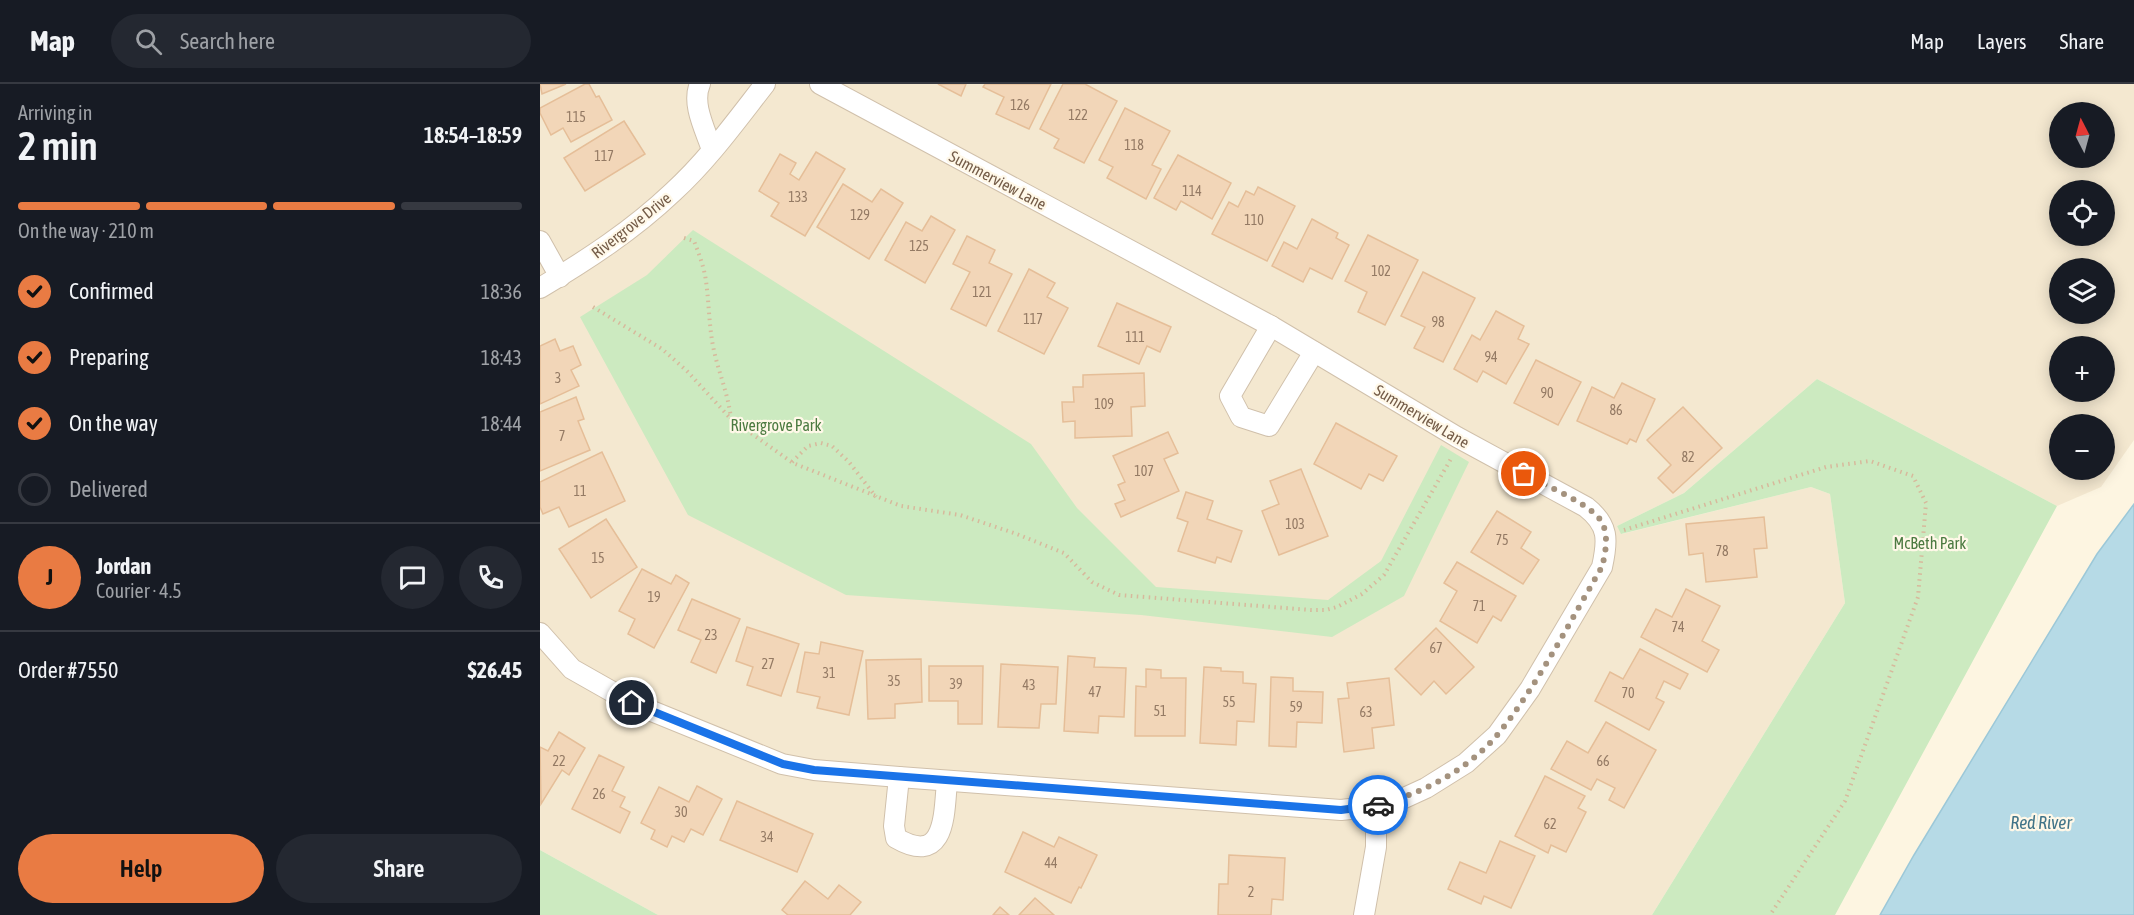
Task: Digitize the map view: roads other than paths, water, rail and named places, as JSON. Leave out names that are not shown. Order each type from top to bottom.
[{"type":"street","points":[[700,84],[697,105],[712,150]]},
{"type":"street","name":"Rivergrove Drive","points":[[540,288],[621,236],[674,192],[712,150],[765,84]]},
{"type":"street","name":"Summerview Lane","points":[[820,84],[1271,326],[1462,440],[1586,507],[1599,518],[1606,536],[1606,551],[1602,567],[1530,689],[1497,735],[1466,763],[1426,789],[1376,806]]},
{"type":"street","points":[[540,241],[560,277]]},
{"type":"street","points":[[1271,326],[1230,396],[1241,417],[1269,426],[1314,352]]},
{"type":"street","points":[[540,633],[572,669],[632,703],[783,764],[814,770],[947,781],[1341,810],[1376,806],[1376,847],[1364,915]]},
{"type":"street","points":[[899,777],[894,826],[896,838],[911,847],[924,847],[936,839],[942,829],[947,781]]},
{"type":"water","name":"Red River","points":[[2134,504],[2134,915],[1880,915],[2097,554]]},
{"type":"park label","name":"Rivergrove Park","points":[[776,425]]},
{"type":"park label","name":"McBeth Park","points":[[1930,543]]}]
